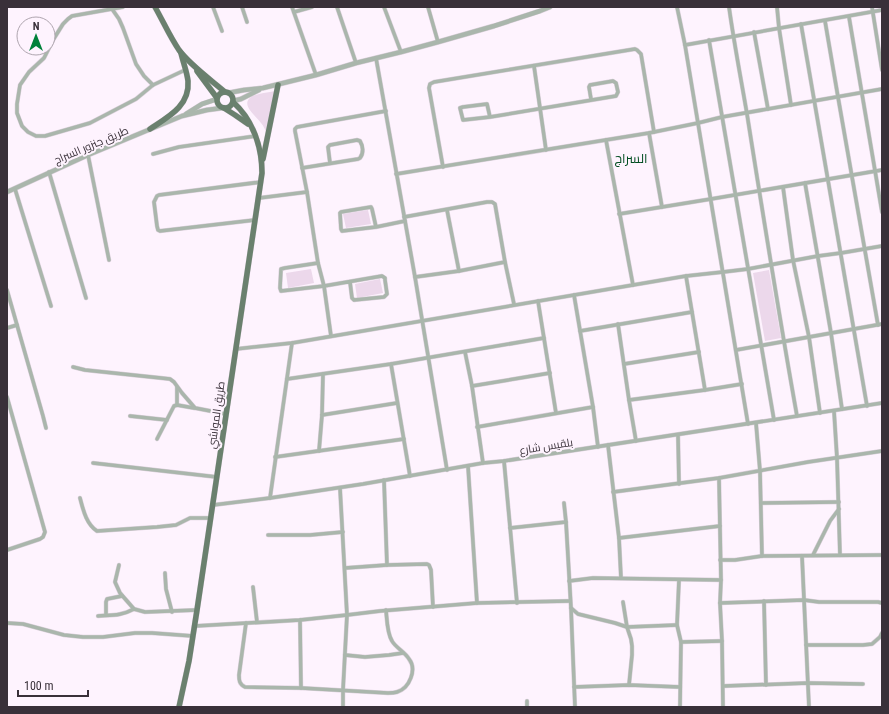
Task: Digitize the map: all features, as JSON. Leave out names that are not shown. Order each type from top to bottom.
[{"type":"main road","points":[[155,7],[169,34],[180,51],[192,64],[217,99],[218,105],[223,108],[230,107],[233,101],[232,97],[192,64]]},
{"type":"main road","points":[[150,129],[178,110],[187,94],[188,85],[180,51]]},
{"type":"main road","points":[[262,163],[278,85]]},
{"type":"main road","points":[[217,99],[219,95],[226,92]]},
{"type":"main road","name":"طريق المواشي","points":[[179,707],[198,610],[261,182],[262,163],[256,136],[242,112],[233,101]]},
{"type":"main road","name":"طريق المواشي","points":[[223,108],[251,127]]},
{"type":"street","points":[[124,7],[72,16],[63,24],[44,58],[29,72],[20,85],[16,104],[17,113],[22,126],[28,132],[36,136],[45,136],[90,123],[136,99],[153,85],[185,70]]},
{"type":"street","points":[[213,7],[222,31]]},
{"type":"street","points":[[242,7],[247,22]]},
{"type":"street","points":[[292,7],[316,75]]},
{"type":"street","points":[[294,12],[312,7]]},
{"type":"street","points":[[337,7],[356,63]]},
{"type":"street","points":[[384,7],[401,52]]},
{"type":"street","points":[[428,7],[438,42]]},
{"type":"street","points":[[226,92],[278,85],[438,42],[550,7]]},
{"type":"street","points":[[677,7],[685,45],[748,424]]},
{"type":"street","points":[[729,7],[797,416]]},
{"type":"street","points":[[777,7],[779,28],[792,105]]},
{"type":"street","points":[[872,7],[882,70]]},
{"type":"street","points":[[112,9],[124,28],[136,64],[144,76],[153,85]]},
{"type":"street","points":[[685,45],[882,10]]},
{"type":"street","points":[[849,17],[882,212]]},
{"type":"street","points":[[736,350],[880,324],[865,249],[825,21]]},
{"type":"street","points":[[801,24],[868,406]]},
{"type":"street","points":[[754,32],[768,109]]},
{"type":"street","points":[[708,40],[774,420]]},
{"type":"street","points":[[443,167],[429,88],[430,84],[440,81],[632,49],[637,50],[641,54],[654,132]]},
{"type":"street","points":[[376,58],[415,277],[447,470]]},
{"type":"street","points":[[534,66],[546,150]]},
{"type":"street","points":[[490,117],[487,104],[463,106],[460,108],[463,120],[490,117],[540,109],[591,99],[616,96],[618,92],[616,82],[590,85],[591,99]]},
{"type":"street","points":[[233,101],[241,99],[263,88]]},
{"type":"street","points":[[396,174],[649,133],[722,117],[882,89]]},
{"type":"street","name":"طريق جنزور السراج","points":[[182,116],[202,104],[217,99]]},
{"type":"street","name":"طريق جنزور السراج","points":[[7,192],[88,155],[182,116],[223,108]]},
{"type":"street","points":[[331,336],[324,286],[318,263],[295,128],[386,111]]},
{"type":"street","points":[[649,133],[662,207]]},
{"type":"street","points":[[153,154],[179,147],[256,136]]},
{"type":"street","points":[[302,168],[360,158],[363,154],[362,144],[357,140],[330,145],[328,147],[330,163]]},
{"type":"street","points":[[606,140],[633,285]]},
{"type":"street","points":[[88,155],[109,260]]},
{"type":"street","points":[[619,214],[882,170]]},
{"type":"street","points":[[49,172],[86,298]]},
{"type":"street","points":[[256,220],[160,232],[157,226],[154,202],[157,196],[261,182]]},
{"type":"street","points":[[805,183],[831,333],[842,409]]},
{"type":"street","points":[[783,186],[793,260],[809,337],[820,413]]},
{"type":"street","points":[[15,189],[51,306]]},
{"type":"street","points":[[259,198],[307,192]]},
{"type":"street","points":[[376,226],[371,207],[340,213],[342,231],[376,226],[447,210],[492,202],[495,204],[514,304]]},
{"type":"street","points":[[447,210],[459,271]]},
{"type":"street","points":[[236,349],[292,343],[514,304],[686,276],[748,269],[793,260],[882,246]]},
{"type":"street","points":[[415,277],[459,271],[505,262]]},
{"type":"street","points":[[318,263],[281,269],[281,291],[324,286],[383,276],[387,294],[384,297],[354,300],[352,298],[350,282]]},
{"type":"street","points":[[686,276],[705,390]]},
{"type":"street","points":[[7,290],[9,302],[46,428]]},
{"type":"street","points":[[574,295],[593,407],[598,447]]},
{"type":"street","points":[[538,301],[556,413]]},
{"type":"street","points":[[580,331],[692,312]]},
{"type":"street","points":[[618,324],[636,441]]},
{"type":"street","points":[[7,328],[17,325]]},
{"type":"street","points":[[287,379],[391,364],[544,338]]},
{"type":"street","points":[[270,498],[292,343]]},
{"type":"street","points":[[465,352],[472,386],[483,463]]},
{"type":"street","points":[[624,364],[699,352]]},
{"type":"street","points":[[391,364],[410,476]]},
{"type":"street","points":[[73,367],[85,370],[170,380],[174,382],[195,408]]},
{"type":"street","points":[[472,386],[550,373]]},
{"type":"street","points":[[319,451],[323,374]]},
{"type":"street","points":[[629,400],[742,384]]},
{"type":"street","points":[[157,439],[173,408],[177,405],[177,386]]},
{"type":"street","points":[[7,396],[45,532],[43,537],[40,539],[7,550]]},
{"type":"street","name":"بلقيس شارع","points":[[213,505],[340,488],[483,463],[678,435],[882,403]]},
{"type":"street","points":[[322,415],[397,404]]},
{"type":"street","points":[[177,405],[226,414]]},
{"type":"street","points":[[477,427],[593,407]]},
{"type":"street","points":[[834,411],[838,458],[840,555]]},
{"type":"street","points":[[130,416],[167,420]]},
{"type":"street","points":[[756,423],[760,471],[762,556]]},
{"type":"street","points":[[678,435],[679,484]]},
{"type":"street","points":[[275,457],[404,439]]},
{"type":"street","points":[[608,445],[619,538],[621,578]]},
{"type":"street","points":[[613,492],[719,478],[808,462],[882,451]]},
{"type":"street","points":[[504,461],[517,603]]},
{"type":"street","points":[[93,463],[217,478]]},
{"type":"street","points":[[468,466],[477,603]]},
{"type":"street","points":[[719,478],[720,603],[724,686],[723,707]]},
{"type":"street","points":[[384,480],[387,565]]},
{"type":"street","points":[[340,488],[347,615],[343,707]]},
{"type":"street","points":[[80,498],[87,521],[92,528],[97,531],[176,525],[190,518],[211,518]]},
{"type":"street","points":[[761,503],[839,502]]},
{"type":"street","points":[[564,503],[571,608],[575,707]]},
{"type":"street","points":[[813,555],[830,521],[839,509]]},
{"type":"street","points":[[510,528],[566,522]]},
{"type":"street","points":[[619,538],[720,526]]},
{"type":"street","points":[[268,535],[304,536],[343,532]]},
{"type":"street","points":[[720,560],[736,560],[762,556],[882,555]]},
{"type":"street","points":[[802,556],[809,707]]},
{"type":"street","points":[[119,565],[115,582],[122,596],[134,609],[145,612],[198,610]]},
{"type":"street","points":[[345,568],[387,565],[430,565],[433,607]]},
{"type":"street","points":[[165,573],[166,589],[172,612]]},
{"type":"street","points":[[569,581],[593,578],[721,580]]},
{"type":"street","points":[[679,580],[677,625],[681,642],[680,707]]},
{"type":"street","points":[[253,587],[258,622]]},
{"type":"street","points":[[106,616],[106,602],[108,599],[122,596]]},
{"type":"street","points":[[720,603],[804,600],[826,602],[878,602],[882,604]]},
{"type":"street","points":[[194,626],[300,620],[386,610],[477,603],[570,601]]},
{"type":"street","points":[[764,601],[766,685]]},
{"type":"street","points":[[623,602],[627,628],[632,646],[629,686]]},
{"type":"street","points":[[571,608],[578,614],[615,623],[627,628],[677,625]]},
{"type":"street","points":[[98,616],[119,615],[134,609]]},
{"type":"street","points":[[246,623],[239,674],[240,681],[245,687],[301,688],[388,693],[398,692],[404,689],[411,678],[411,662],[409,657],[392,642],[386,610]]},
{"type":"street","points":[[300,620],[301,688]]},
{"type":"street","points":[[7,623],[23,624],[64,635],[83,637],[103,637],[134,633],[193,636]]},
{"type":"street","points":[[806,645],[872,644],[880,637],[882,632]]},
{"type":"street","points":[[681,642],[722,641]]},
{"type":"street","points":[[345,655],[365,657],[404,653]]},
{"type":"street","points":[[724,686],[808,683],[863,684]]},
{"type":"street","points":[[574,687],[680,687]]},
{"type":"street","points":[[527,701],[527,707]]},
{"type":"shaded area","points":[[276,91],[267,134],[262,124],[248,107],[247,103],[253,96]]},
{"type":"shaded area","points":[[368,210],[371,224],[346,228],[343,214]]},
{"type":"shaded area","points":[[311,269],[314,283],[288,288],[286,273]]},
{"type":"shaded area","points":[[769,270],[781,338],[765,341],[753,273]]},
{"type":"shaded area","points":[[380,279],[383,293],[357,298],[355,284]]},
{"type":"district","name":"السراج","points":[[631,158]]}]
